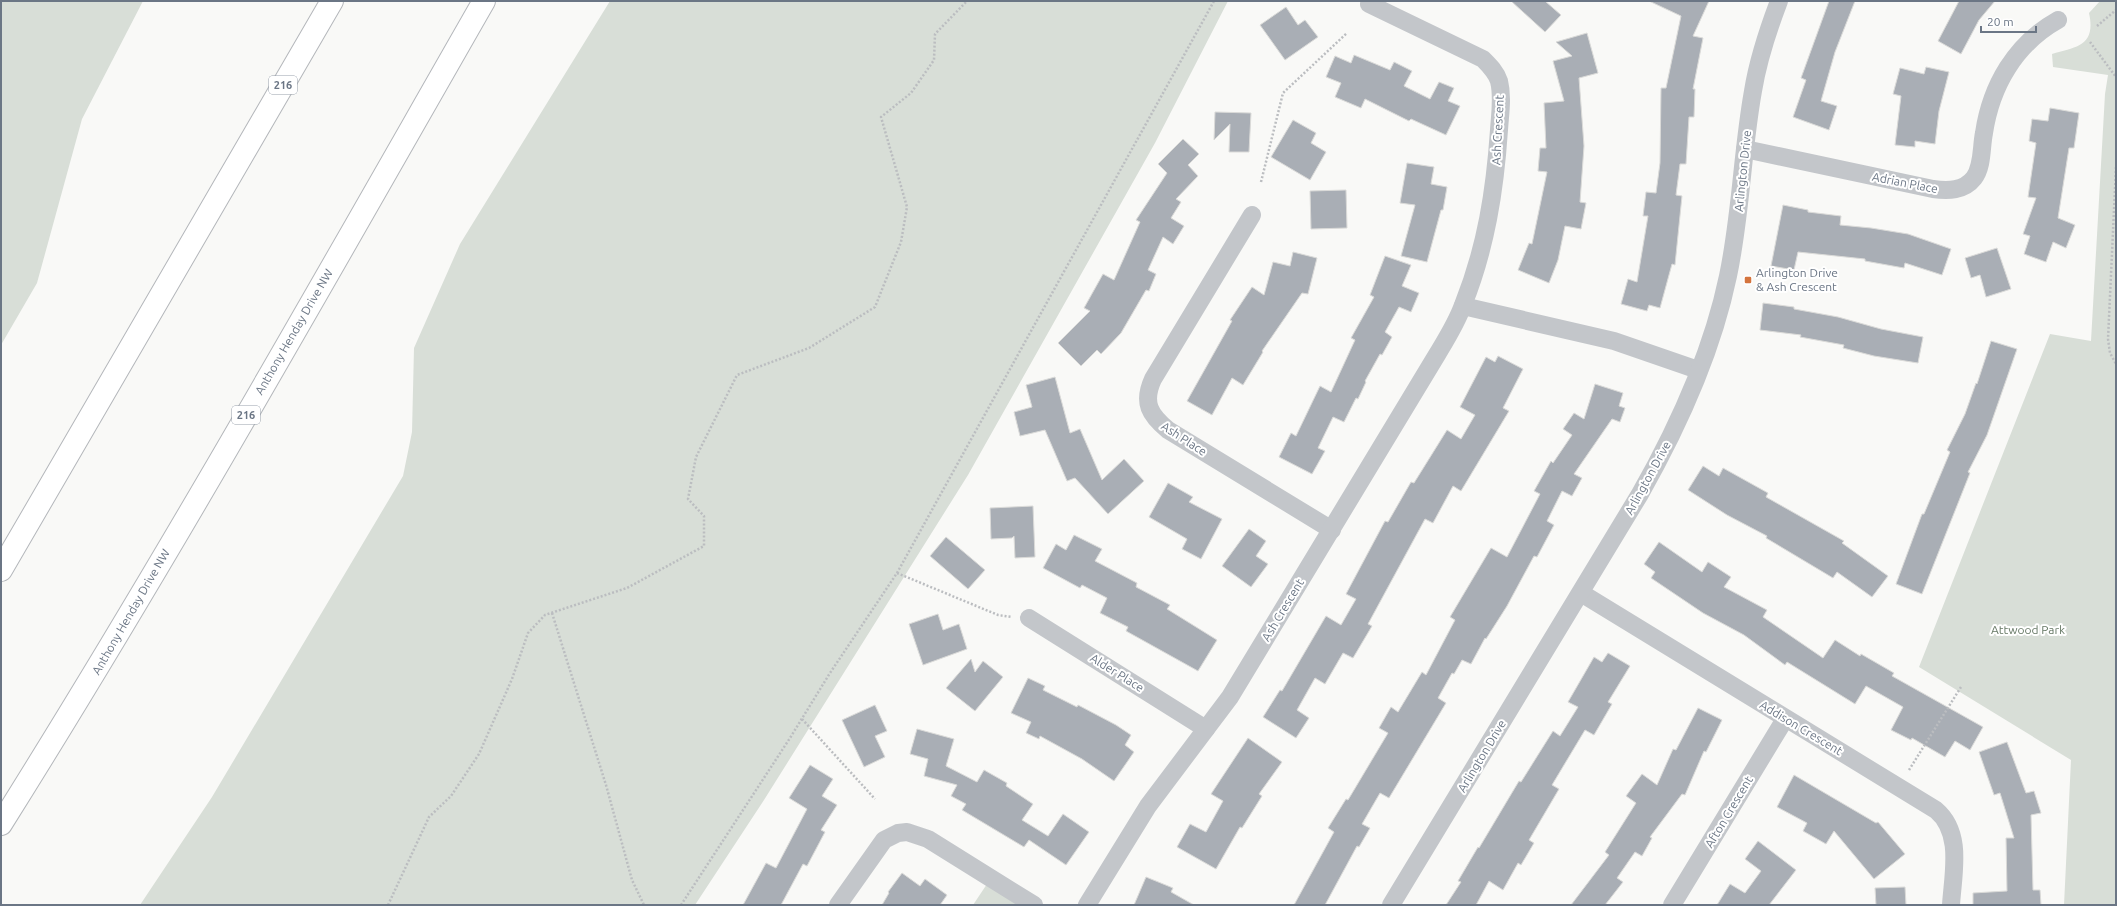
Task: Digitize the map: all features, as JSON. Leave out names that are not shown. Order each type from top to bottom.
[{"type":"highway","name":"216","points":[[1,570],[332,1]]},
{"type":"highway","name":"Anthony Henday Drive NW","points":[[1,824],[88,684],[307,310],[484,1]]},
{"type":"street","name":"Arlington Drive","points":[[1391,905],[1581,593],[1666,449],[1698,370],[1719,312],[1728,277],[1740,205],[1745,149],[1757,70],[1779,1]]},
{"type":"street","name":"Ash Crescent","points":[[1087,905],[1148,806],[1230,697],[1438,353],[1463,306],[1488,226],[1493,194],[1501,103],[1498,80],[1494,70],[1483,59],[1369,4]]},
{"type":"street","name":"Adrian Place","points":[[1745,149],[1933,189],[1960,189],[1968,184],[1978,169],[1990,105],[2012,61],[2035,34],[2058,20]]},
{"type":"street","name":"Ash Place","points":[[1252,215],[1153,379],[1148,389],[1148,407],[1154,417],[1168,430],[1332,530]]},
{"type":"street","points":[[1463,306],[1614,340],[1698,370]]},
{"type":"street","name":"Addison Crescent","points":[[1581,593],[1941,814],[1949,826],[1954,839],[1952,905]]},
{"type":"street","name":"Alder Place","points":[[1029,618],[1206,729]]},
{"type":"street","name":"Afton Crescent","points":[[1672,905],[1785,719]]},
{"type":"street","points":[[838,905],[879,845],[890,836],[907,832],[928,839],[1034,905]]},
{"type":"path","points":[[388,905],[429,817],[451,796],[479,754],[512,679],[528,633],[545,615],[627,588],[704,546],[704,516],[688,499],[696,457],[737,375],[809,348],[875,307],[901,242],[906,207],[881,117],[911,93],[934,60],[935,34],[966,1]]},
{"type":"path","points":[[681,905],[802,719],[830,673],[897,573],[1214,1]]},
{"type":"path","points":[[2097,26],[2116,10]]},
{"type":"path","points":[[1261,182],[1283,93],[1347,33]]},
{"type":"path","points":[[2090,42],[2116,77]]},
{"type":"path","points":[[2116,167],[2108,339],[2110,353],[2116,364]]},
{"type":"path","points":[[897,573],[998,615],[1029,618]]},
{"type":"path","points":[[552,613],[606,785],[632,880],[644,905]]},
{"type":"path","points":[[1909,770],[1961,686]]},
{"type":"path","points":[[802,719],[875,799]]},
{"type":"green space","points":[[1,1],[143,1],[82,119],[37,283],[1,345]]},
{"type":"green space","points":[[610,1],[1228,1],[1155,143],[968,475],[764,800],[695,905],[140,905],[212,797],[403,476],[412,432],[414,348],[460,244]]},
{"type":"green space","name":"Attwood Park","points":[[2100,1],[2116,1],[2116,905],[2064,905],[2071,760],[1919,667],[2050,334],[2091,341],[2105,94],[2108,75],[2053,67],[2052,54],[2070,49],[2083,43],[2090,32],[2089,13]]},
{"type":"green space","points":[[991,878],[1035,905],[973,905]]},
{"type":"building","points":[[1511,1],[1545,1],[1561,15],[1545,32]]},
{"type":"building","points":[[1649,1],[1709,1],[1693,36],[1703,38],[1693,89],[1695,89],[1694,117],[1689,117],[1686,164],[1680,164],[1676,195],[1682,196],[1675,265],[1672,264],[1660,308],[1649,305],[1647,311],[1621,304],[1628,279],[1637,282],[1648,216],[1643,216],[1646,192],[1656,193],[1660,163],[1661,88],[1666,88],[1681,16]]},
{"type":"building","points":[[1829,1],[1855,1],[1835,52],[1821,101],[1837,106],[1829,130],[1793,117],[1806,80],[1801,78]]},
{"type":"building","points":[[1959,1],[1995,1],[1979,20],[1961,54],[1938,41]]},
{"type":"building","points":[[1286,7],[1298,25],[1305,20],[1318,37],[1285,60],[1260,25]]},
{"type":"building","points":[[1587,33],[1598,73],[1579,78],[1584,146],[1580,202],[1586,203],[1581,229],[1565,226],[1558,260],[1549,283],[1518,270],[1529,243],[1532,244],[1547,172],[1538,171],[1540,148],[1546,148],[1544,103],[1564,101],[1553,61],[1572,56],[1556,42]]},
{"type":"building","points":[[1354,55],[1390,70],[1394,62],[1412,71],[1404,86],[1430,99],[1439,82],[1454,88],[1448,101],[1460,106],[1446,135],[1411,119],[1409,121],[1365,99],[1361,108],[1335,97],[1341,83],[1326,77],[1335,56],[1351,63]]},
{"type":"building","points":[[1926,67],[1949,72],[1939,111],[1935,144],[1915,141],[1915,147],[1895,145],[1901,96],[1893,94],[1900,68],[1924,74]]},
{"type":"building","points":[[2050,108],[2079,113],[2074,148],[2069,148],[2058,218],[2075,225],[2066,248],[2053,242],[2046,262],[2024,254],[2030,236],[2023,234],[2036,198],[2028,197],[2036,143],[2029,141],[2032,119],[2048,121]]},
{"type":"building","points":[[1215,112],[1251,113],[1249,152],[1229,152],[1230,124],[1214,140]]},
{"type":"building","points":[[1293,120],[1316,133],[1311,143],[1326,152],[1310,180],[1271,157]]},
{"type":"building","points":[[1183,139],[1199,154],[1188,165],[1198,176],[1176,199],[1181,202],[1171,218],[1184,226],[1173,244],[1163,237],[1148,270],[1156,274],[1149,291],[1146,290],[1121,333],[1101,354],[1097,350],[1081,366],[1058,343],[1090,311],[1084,308],[1103,274],[1114,280],[1140,222],[1136,220],[1167,173],[1158,164]]},
{"type":"building","points":[[1407,163],[1434,167],[1431,184],[1447,187],[1443,210],[1441,210],[1427,262],[1401,256],[1415,205],[1400,203]]},
{"type":"building","points":[[1346,190],[1347,228],[1311,229],[1310,191]]},
{"type":"building","points":[[1783,205],[1808,210],[1808,212],[1841,216],[1840,225],[1908,234],[1951,249],[1942,275],[1905,263],[1904,268],[1865,261],[1865,259],[1798,252],[1794,270],[1771,266]]},
{"type":"building","points":[[1997,248],[2011,289],[1986,297],[1980,275],[1971,278],[1965,258]]},
{"type":"building","points":[[1293,252],[1317,258],[1308,294],[1302,293],[1262,351],[1263,352],[1243,385],[1232,378],[1212,415],[1187,401],[1232,321],[1230,320],[1252,287],[1264,295],[1273,262],[1290,266]]},
{"type":"building","points":[[1385,256],[1411,265],[1402,286],[1419,293],[1411,312],[1399,307],[1385,332],[1392,337],[1382,355],[1380,354],[1365,381],[1366,382],[1358,399],[1356,398],[1344,422],[1333,417],[1318,448],[1325,451],[1312,474],[1279,457],[1291,433],[1296,436],[1320,386],[1331,392],[1355,340],[1351,338],[1374,297],[1370,295]]},
{"type":"building","points":[[1763,303],[1794,307],[1794,309],[1838,317],[1881,329],[1923,337],[1918,363],[1874,356],[1843,348],[1844,345],[1800,337],[1801,335],[1760,330]]},
{"type":"building","points":[[1991,341],[2017,349],[1987,435],[1968,472],[1970,473],[1922,594],[1896,584],[1922,514],[1924,514],[1950,452],[1947,450],[1965,414],[1976,383],[1977,384]]},
{"type":"building","points":[[1498,356],[1523,369],[1503,408],[1509,411],[1461,491],[1453,486],[1433,523],[1425,519],[1368,624],[1372,626],[1353,658],[1343,653],[1325,684],[1315,678],[1297,710],[1309,718],[1296,738],[1263,717],[1280,690],[1282,691],[1326,616],[1341,625],[1356,599],[1346,594],[1385,521],[1388,522],[1411,482],[1414,483],[1447,430],[1461,439],[1475,415],[1460,407],[1486,357],[1495,362]]},
{"type":"building","points":[[1055,377],[1070,433],[1080,429],[1102,480],[1124,459],[1144,481],[1108,514],[1075,478],[1067,481],[1045,430],[1020,436],[1014,412],[1032,407],[1026,385]]},
{"type":"building","points":[[1595,384],[1623,393],[1619,406],[1625,408],[1620,422],[1612,419],[1574,474],[1582,478],[1572,496],[1562,491],[1547,521],[1554,525],[1537,557],[1534,556],[1507,606],[1486,639],[1485,638],[1471,664],[1462,660],[1454,674],[1452,673],[1438,698],[1446,703],[1389,798],[1380,793],[1362,824],[1370,828],[1359,847],[1357,846],[1325,905],[1294,905],[1334,832],[1328,828],[1346,799],[1348,800],[1388,733],[1379,728],[1391,707],[1398,712],[1422,672],[1426,675],[1455,620],[1450,617],[1491,548],[1507,557],[1540,494],[1534,491],[1551,461],[1553,463],[1572,435],[1563,429],[1574,413],[1584,419]]},
{"type":"building","points":[[1703,466],[1719,476],[1723,468],[1768,493],[1766,497],[1844,541],[1842,543],[1888,576],[1872,597],[1837,572],[1833,578],[1766,538],[1767,536],[1727,515],[1688,490]]},
{"type":"building","points":[[1168,483],[1193,497],[1189,502],[1222,519],[1201,559],[1182,549],[1187,539],[1149,517]]},
{"type":"building","points":[[1033,506],[1035,557],[1015,558],[1014,536],[1012,538],[991,539],[990,508]]},
{"type":"building","points":[[1249,529],[1266,541],[1256,556],[1268,564],[1251,587],[1222,566]]},
{"type":"building","points":[[1074,535],[1102,549],[1095,561],[1137,583],[1136,587],[1170,605],[1167,609],[1217,640],[1198,671],[1126,631],[1128,627],[1100,613],[1107,598],[1082,585],[1080,588],[1043,568],[1056,544],[1066,550]]},
{"type":"building","points":[[946,537],[985,570],[968,589],[930,556]]},
{"type":"building","points":[[1659,542],[1702,572],[1708,562],[1731,577],[1724,587],[1767,610],[1763,617],[1823,658],[1835,640],[1860,656],[1861,654],[1894,673],[1892,676],[1983,727],[1970,750],[1955,741],[1945,757],[1912,738],[1911,740],[1891,730],[1903,707],[1866,686],[1855,704],[1787,662],[1785,665],[1744,635],[1703,613],[1651,578],[1655,572],[1644,564]]},
{"type":"building","points":[[938,614],[943,630],[959,624],[967,649],[923,665],[909,624]]},
{"type":"building","points":[[1608,653],[1630,666],[1608,702],[1612,704],[1594,735],[1585,730],[1552,785],[1559,789],[1529,840],[1534,843],[1521,865],[1518,863],[1503,890],[1489,881],[1476,905],[1446,905],[1461,882],[1458,881],[1478,847],[1479,848],[1519,781],[1521,782],[1553,731],[1560,736],[1578,707],[1568,702],[1594,657],[1602,662]]},
{"type":"building","points":[[971,659],[975,672],[983,661],[1003,677],[975,711],[946,688]]},
{"type":"building","points":[[1028,678],[1045,686],[1043,690],[1077,707],[1078,705],[1116,725],[1131,735],[1125,745],[1134,752],[1114,781],[1082,759],[1040,736],[1039,739],[1026,733],[1031,722],[1011,713]]},
{"type":"building","points":[[875,705],[887,731],[875,736],[885,757],[864,767],[842,720]]},
{"type":"building","points":[[1698,708],[1722,720],[1706,752],[1704,751],[1685,795],[1682,794],[1650,837],[1652,838],[1642,856],[1635,852],[1617,878],[1623,882],[1605,905],[1571,905],[1609,855],[1605,852],[1636,803],[1626,796],[1642,774],[1657,785],[1673,749],[1676,750]]},
{"type":"building","points":[[917,729],[954,739],[946,766],[977,782],[984,770],[1007,783],[1006,786],[1033,804],[1022,820],[1048,836],[1063,814],[1089,832],[1066,865],[1029,840],[1024,847],[962,810],[966,804],[951,796],[957,785],[924,776],[928,759],[910,754]]},
{"type":"building","points":[[1248,738],[1282,762],[1259,794],[1262,796],[1242,828],[1240,827],[1216,869],[1177,847],[1190,824],[1206,832],[1223,801],[1211,794]]},
{"type":"building","points":[[2007,742],[2026,793],[2034,791],[2041,813],[2031,815],[2033,890],[2040,890],[2041,905],[1973,905],[1973,893],[2007,891],[2006,838],[2014,838],[2000,793],[1994,795],[1979,752]]},
{"type":"building","points":[[810,765],[833,779],[822,796],[837,805],[821,830],[825,832],[807,866],[803,864],[781,905],[743,905],[766,863],[776,868],[807,809],[789,798]]},
{"type":"building","points":[[1794,775],[1876,823],[1878,822],[1905,854],[1874,879],[1834,831],[1826,844],[1803,831],[1807,823],[1777,807]]},
{"type":"building","points":[[1758,841],[1796,870],[1769,905],[1717,905],[1730,884],[1745,893],[1761,871],[1745,859]]},
{"type":"building","points":[[902,873],[920,886],[925,879],[947,895],[940,905],[882,905],[889,893],[888,892]]},
{"type":"building","points":[[1146,877],[1173,888],[1171,892],[1194,905],[1134,905]]},
{"type":"building","points":[[1905,887],[1906,905],[1876,905],[1875,888]]},
{"type":"place","name":"Arlington Drive & Ash Crescent","points":[[1748,280]]}]
